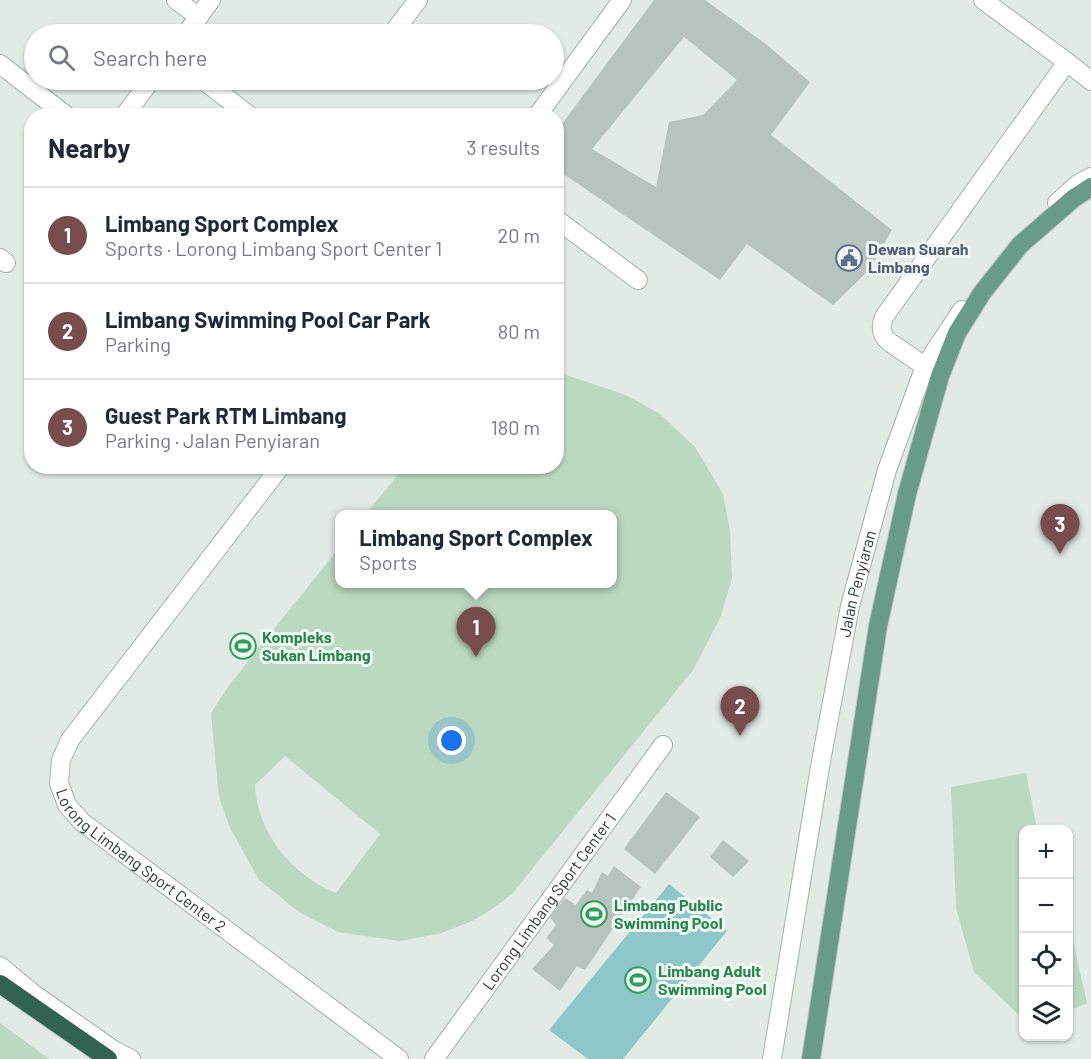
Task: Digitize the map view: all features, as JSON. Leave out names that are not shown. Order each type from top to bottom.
[{"type":"highway","points":[[0,984],[108,1059]]},
{"type":"main road","name":"Jalan Penyiaran","points":[[811,1059],[878,626],[932,371],[982,293],[1020,245],[1074,198],[1091,187]]},
{"type":"street","points":[[176,0],[199,17]]},
{"type":"street","points":[[194,24],[211,0]]},
{"type":"street","points":[[400,24],[418,0]]},
{"type":"street","points":[[564,79],[622,0]]},
{"type":"street","points":[[983,0],[1091,81]]},
{"type":"street","points":[[932,371],[888,341],[881,330],[884,317],[1067,62]]},
{"type":"street","points":[[0,64],[24,83]]},
{"type":"street","points":[[34,90],[57,108]]},
{"type":"street","points":[[130,108],[144,90]]},
{"type":"street","points":[[216,90],[240,108]]},
{"type":"street","points":[[543,108],[556,90]]},
{"type":"street","name":"Jalan Penyiaran","points":[[772,1059],[850,606],[887,471],[932,371],[985,276],[1022,235],[1078,184],[1091,177]]},
{"type":"street","points":[[564,225],[638,280]]},
{"type":"street","name":"Lorong Limbang Sport Center 2","points":[[275,474],[70,740],[61,760],[59,783],[67,805],[82,822],[399,1059]]},
{"type":"street","name":"Lorong Limbang Sport Center 1","points":[[435,1059],[663,745]]},
{"type":"street","points":[[0,966],[31,992],[112,1049],[131,1059]]},
{"type":"green space","points":[[564,374],[626,395],[660,414],[695,447],[723,494],[730,531],[732,578],[721,616],[693,670],[512,894],[472,921],[439,934],[399,941],[338,932],[299,912],[259,880],[230,828],[219,797],[211,713],[230,684],[335,553],[335,588],[617,588],[617,510],[369,510],[398,474],[564,474]],"holes":[[[285,756],[380,834],[336,893],[305,876],[292,864],[280,851],[262,820],[255,785]]]},
{"type":"green space","points":[[1026,773],[1036,825],[1019,825],[1019,1015],[974,972],[956,908],[951,787]]},
{"type":"green space","points":[[1073,941],[1087,1003],[1073,1009]]},
{"type":"green space","points":[[0,1023],[49,1059],[0,1059]]},
{"type":"water","name":"Limbang Adult Swimming Pool","points":[[669,884],[727,931],[623,1059],[588,1059],[549,1030]]},
{"type":"building","points":[[654,0],[705,0],[767,45],[810,82],[771,135],[892,230],[869,270],[833,305],[747,244],[720,280],[564,174],[564,121]],"holes":[[[684,37],[737,80],[703,115],[669,122],[656,187],[592,149]]]},
{"type":"building","points":[[666,792],[700,817],[655,874],[624,849]]},
{"type":"building","points":[[723,840],[749,861],[733,877],[710,857]]},
{"type":"building","points":[[614,866],[641,887],[585,970],[577,966],[560,991],[532,969],[554,945],[546,938],[556,925],[550,917],[565,898],[576,905],[587,890],[592,893],[602,872],[608,876]]},
{"type":"place","name":"Dewan Suarah Limbang","points":[[849,258]]},
{"type":"place","name":"Guest Park RTM Limbang","points":[[1060,554]]},
{"type":"place","name":"Kompleks Sukan Limbang","points":[[243,646]]},
{"type":"place","name":"Limbang Sport Complex","points":[[476,657]]},
{"type":"place","name":"Limbang Swimming Pool Car Park","points":[[740,736]]},
{"type":"place","name":"Limbang Public Swimming Pool","points":[[594,914]]},
{"type":"place","name":"Limbang Adult Swimming Pool","points":[[638,980]]}]
